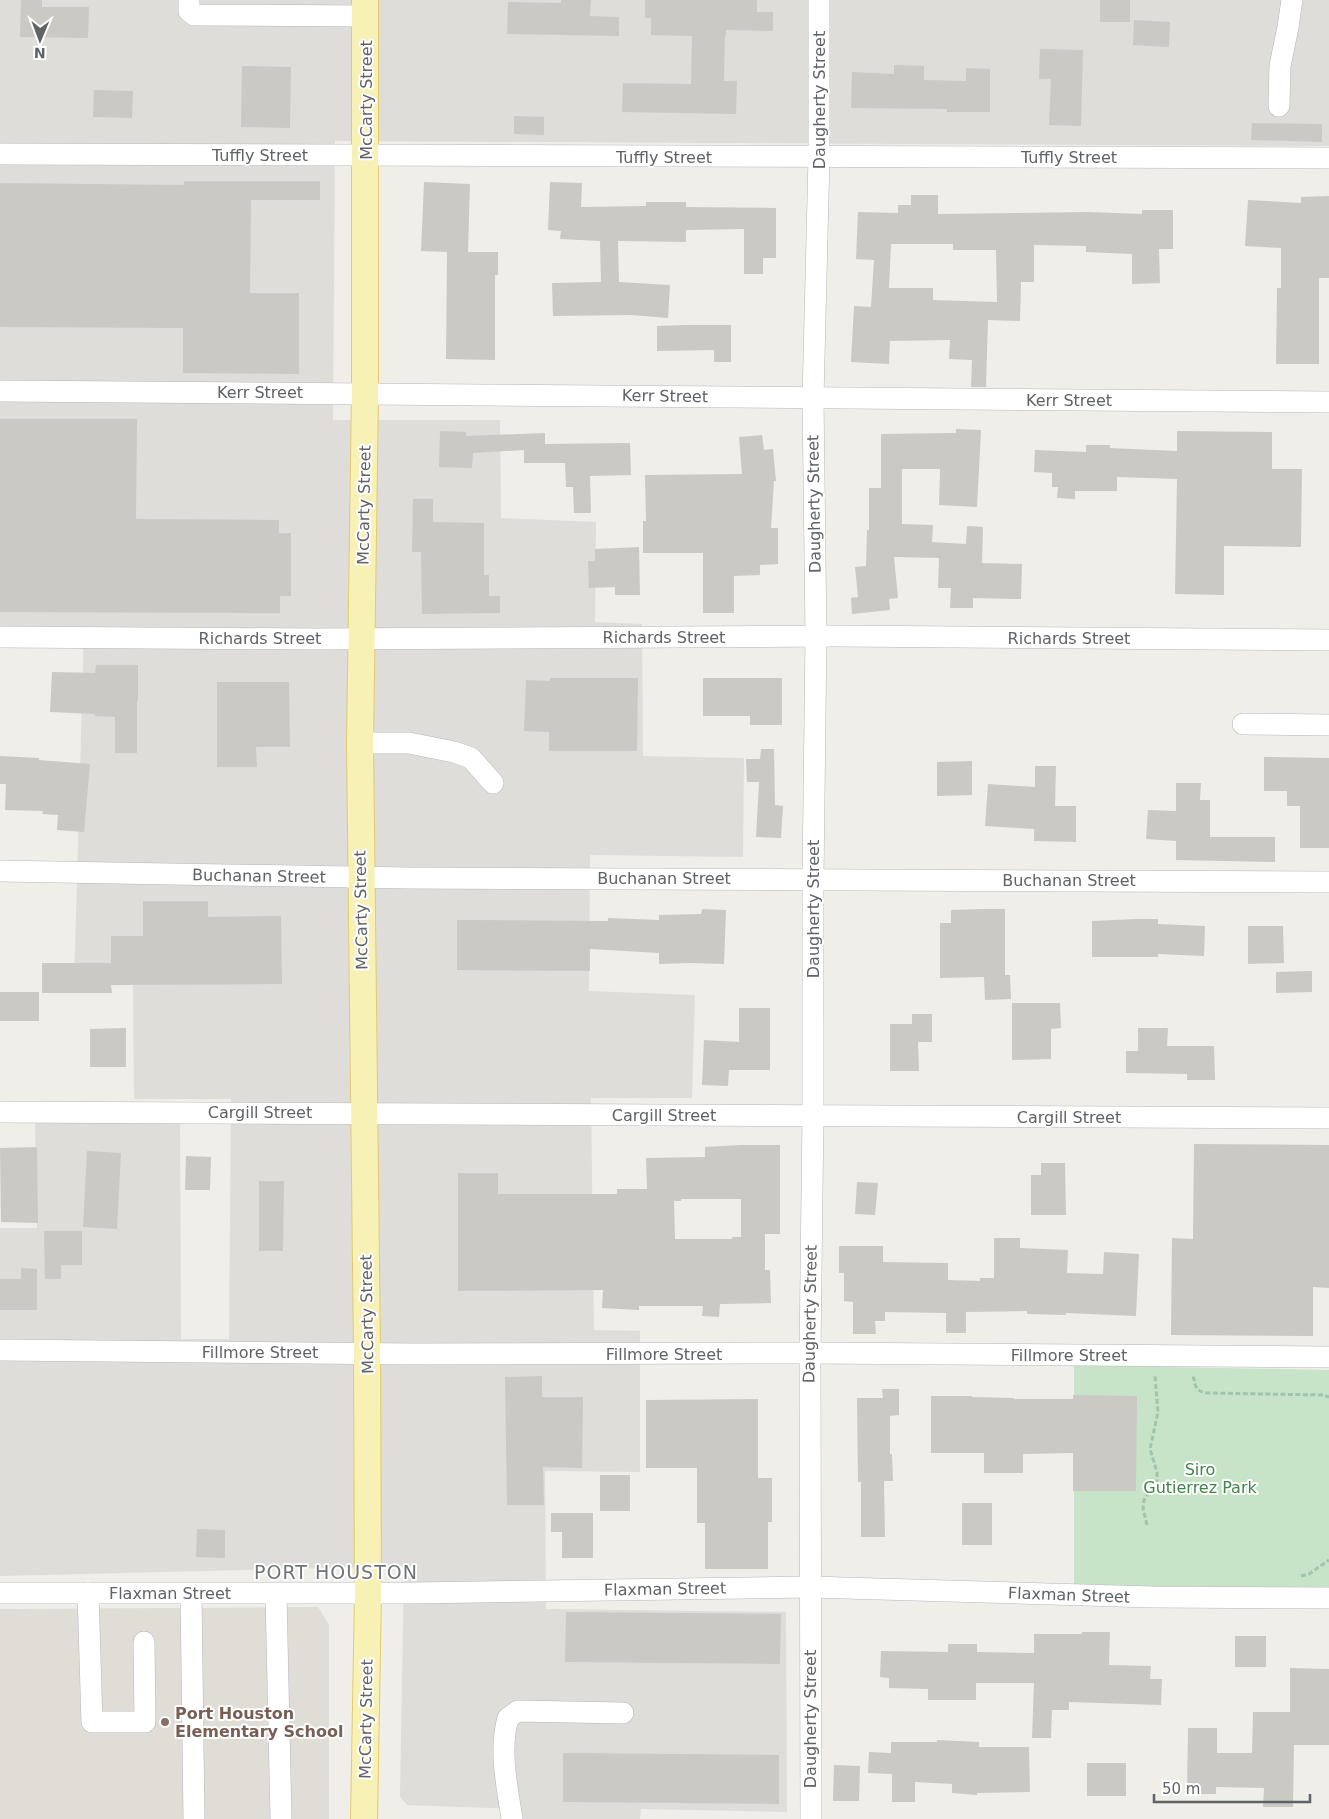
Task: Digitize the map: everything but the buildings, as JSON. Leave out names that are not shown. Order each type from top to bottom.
[{"type":"main road","name":"McCarty Street","points":[[364,1819],[368,1593],[360,743],[365,393],[365,8]]},
{"type":"street","points":[[188,0],[189,11],[194,16],[365,8]]},
{"type":"street","name":"Daugherty Street","points":[[811,1819],[810,1353],[816,637],[812,398],[819,157],[819,0]]},
{"type":"street","points":[[1279,106],[1280,66],[1292,0]]},
{"type":"street","name":"Tuffly Street","points":[[0,154],[1329,158]]},
{"type":"street","name":"Kerr Street","points":[[0,391],[1329,402]]},
{"type":"street","name":"Richards Street","points":[[0,637],[816,637],[1329,640]]},
{"type":"street","points":[[1243,724],[1329,724]]},
{"type":"street","points":[[360,743],[409,743],[454,752],[471,758],[493,783]]},
{"type":"street","name":"Buchanan Street","points":[[0,871],[360,877],[1329,882]]},
{"type":"street","name":"Cargill Street","points":[[0,1112],[1329,1118]]},
{"type":"street","name":"Fillmore Street","points":[[0,1350],[367,1352],[414,1354],[810,1353],[1329,1356]]},
{"type":"street","name":"Flaxman Street","points":[[0,1593],[276,1594],[810,1587],[1152,1597],[1329,1598]]},
{"type":"street","points":[[88,1593],[92,1722],[146,1722],[144,1642]]},
{"type":"street","points":[[191,1594],[194,1819]]},
{"type":"street","points":[[276,1594],[280,1819]]},
{"type":"street","points":[[512,1819],[505,1763],[504,1731],[508,1718],[518,1711],[624,1714]]},
{"type":"path","points":[[1147,1525],[1143,1508],[1144,1500],[1157,1480],[1157,1472],[1150,1449],[1158,1412],[1154,1356]]},
{"type":"path","points":[[1147,1378],[1164,1378]]},
{"type":"path","points":[[1184,1378],[1194,1378],[1195,1386],[1201,1392],[1207,1394],[1323,1395],[1329,1397]]},
{"type":"shaded area","points":[[0,0],[1329,0],[1329,146],[335,141],[333,420],[500,420],[501,518],[596,522],[595,622],[642,624],[643,756],[744,758],[743,857],[590,855],[589,991],[695,995],[692,1098],[591,1098],[594,1330],[640,1331],[640,1472],[545,1471],[546,1609],[786,1612],[787,1812],[641,1809],[640,1819],[518,1819],[517,1809],[407,1805],[400,1797],[404,1566],[0,1576],[0,1228],[37,1228],[35,1119],[180,1117],[181,1339],[229,1339],[231,1099],[134,1099],[133,985],[74,986],[84,629],[0,627]]},
{"type":"shaded area","name":"Port Houston Elementary School","points":[[318,1607],[329,1625],[329,1819],[0,1819],[0,1609]]},
{"type":"green space","name":"Siro Gutierrez Park","points":[[1074,1365],[1329,1370],[1329,1590],[1074,1587]]},
{"type":"place","name":"Port Houston Elementary School","points":[[165,1722]]},
{"type":"district","name":"PORT HOUSTON","points":[[336,1572]]}]
